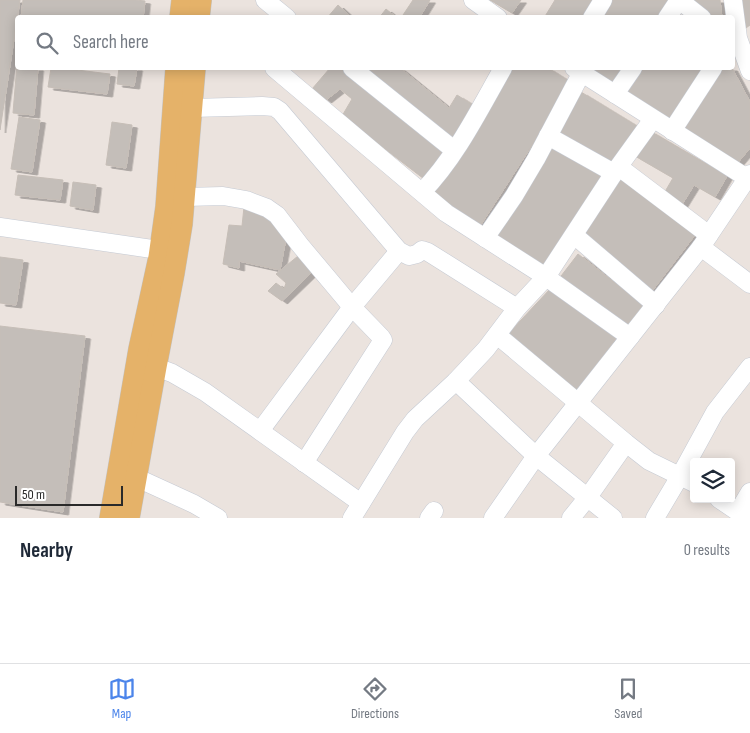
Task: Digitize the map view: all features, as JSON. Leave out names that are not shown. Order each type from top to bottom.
[{"type":"main road","points":[[182,0],[197,13]]},
{"type":"main road","points":[[129,518],[135,477],[174,273],[173,223],[166,207],[176,70]]},
{"type":"main road","points":[[110,518],[139,349],[159,250],[185,197],[195,70]]},
{"type":"street","points":[[265,0],[283,15]]},
{"type":"street","points":[[473,0],[494,15]]},
{"type":"street","points":[[594,15],[602,0]]},
{"type":"street","points":[[669,15],[679,0],[698,15]]},
{"type":"street","points":[[733,0],[740,36],[750,71]]},
{"type":"street","points":[[276,70],[446,213],[546,277],[630,337]]},
{"type":"street","points":[[354,70],[454,150]]},
{"type":"street","points":[[422,192],[434,179],[454,150],[502,70]]},
{"type":"street","points":[[485,238],[514,196],[536,159],[578,70],[672,131],[748,176],[705,241],[536,456],[493,518]]},
{"type":"street","points":[[614,94],[632,70]]},
{"type":"street","points":[[672,131],[712,70]]},
{"type":"street","points":[[192,108],[274,107],[280,111],[399,251],[409,256],[417,254],[422,250],[428,252],[517,308]]},
{"type":"street","points":[[352,518],[415,419],[486,349],[517,308],[546,277],[653,119]]},
{"type":"street","points":[[548,136],[617,170],[705,241],[750,284]]},
{"type":"street","points":[[185,197],[223,196],[246,200],[267,208],[277,215],[352,308],[383,340],[304,463]]},
{"type":"street","points":[[0,227],[159,250]]},
{"type":"street","points":[[574,235],[656,305]]},
{"type":"street","points":[[260,432],[352,308],[399,251]]},
{"type":"street","points":[[497,335],[626,443],[650,461],[687,480]]},
{"type":"street","points":[[156,367],[172,373],[205,392],[361,503]]},
{"type":"street","points":[[655,518],[687,480],[714,412],[750,367]]},
{"type":"street","points":[[456,380],[536,456],[613,518]]},
{"type":"street","points":[[570,518],[588,497],[626,443]]},
{"type":"street","points":[[135,477],[194,504],[218,518]]},
{"type":"street","points":[[725,503],[742,515],[750,492]]},
{"type":"building","points":[[0,0],[20,0],[18,15],[15,15],[15,32],[0,130]]},
{"type":"building","points":[[23,0],[145,1],[143,15],[21,15]]},
{"type":"building","points":[[413,0],[430,0],[421,15],[403,15]]},
{"type":"building","points":[[490,0],[521,0],[512,13]]},
{"type":"building","points":[[555,0],[595,0],[587,15],[546,15]]},
{"type":"building","points":[[605,0],[677,0],[666,15],[596,15]]},
{"type":"building","points":[[685,0],[720,0],[722,15],[707,15]]},
{"type":"building","points":[[742,0],[750,0],[750,25],[746,28]]},
{"type":"building","points":[[338,5],[349,15],[330,15]]},
{"type":"building","points":[[386,9],[393,15],[381,15]]},
{"type":"building","points":[[17,70],[38,70],[34,115],[13,113]]},
{"type":"building","points":[[51,70],[77,70],[110,74],[107,94],[48,87]]},
{"type":"building","points":[[119,70],[137,70],[134,86],[117,84]]},
{"type":"building","points":[[328,70],[347,70],[450,152],[428,182],[342,116],[352,99],[340,89],[326,100],[312,89]]},
{"type":"building","points":[[366,70],[402,70],[449,108],[457,95],[478,108],[457,141]]},
{"type":"building","points":[[507,70],[551,70],[572,83],[480,226],[428,193]]},
{"type":"building","points":[[591,70],[626,70],[615,85]]},
{"type":"building","points":[[640,70],[708,70],[672,122],[626,91]]},
{"type":"building","points":[[723,70],[733,70],[750,102],[750,148],[735,166],[679,131]]},
{"type":"building","points":[[581,92],[640,128],[614,171],[555,134]]},
{"type":"building","points":[[19,117],[40,120],[32,172],[11,169]]},
{"type":"building","points":[[112,122],[132,125],[126,168],[106,165]]},
{"type":"building","points":[[650,131],[727,176],[715,197],[694,185],[678,211],[663,195],[673,178],[635,156]]},
{"type":"building","points":[[550,144],[604,178],[545,271],[491,237]]},
{"type":"building","points":[[18,175],[63,180],[60,200],[15,195]]},
{"type":"building","points":[[620,178],[695,235],[652,291],[577,235]]},
{"type":"building","points":[[73,182],[96,185],[93,210],[70,206]]},
{"type":"building","points":[[244,207],[281,221],[287,233],[280,270],[239,261],[239,268],[223,264],[229,225],[242,226]]},
{"type":"building","points":[[578,254],[643,305],[623,330],[558,280]]},
{"type":"building","points":[[298,256],[313,271],[282,301],[268,291],[276,283],[284,289],[286,283],[276,274]]},
{"type":"building","points":[[0,257],[23,260],[16,305],[0,303]]},
{"type":"building","points":[[551,288],[616,338],[574,394],[507,335]]},
{"type":"building","points":[[0,326],[85,336],[63,512],[0,502]]}]
